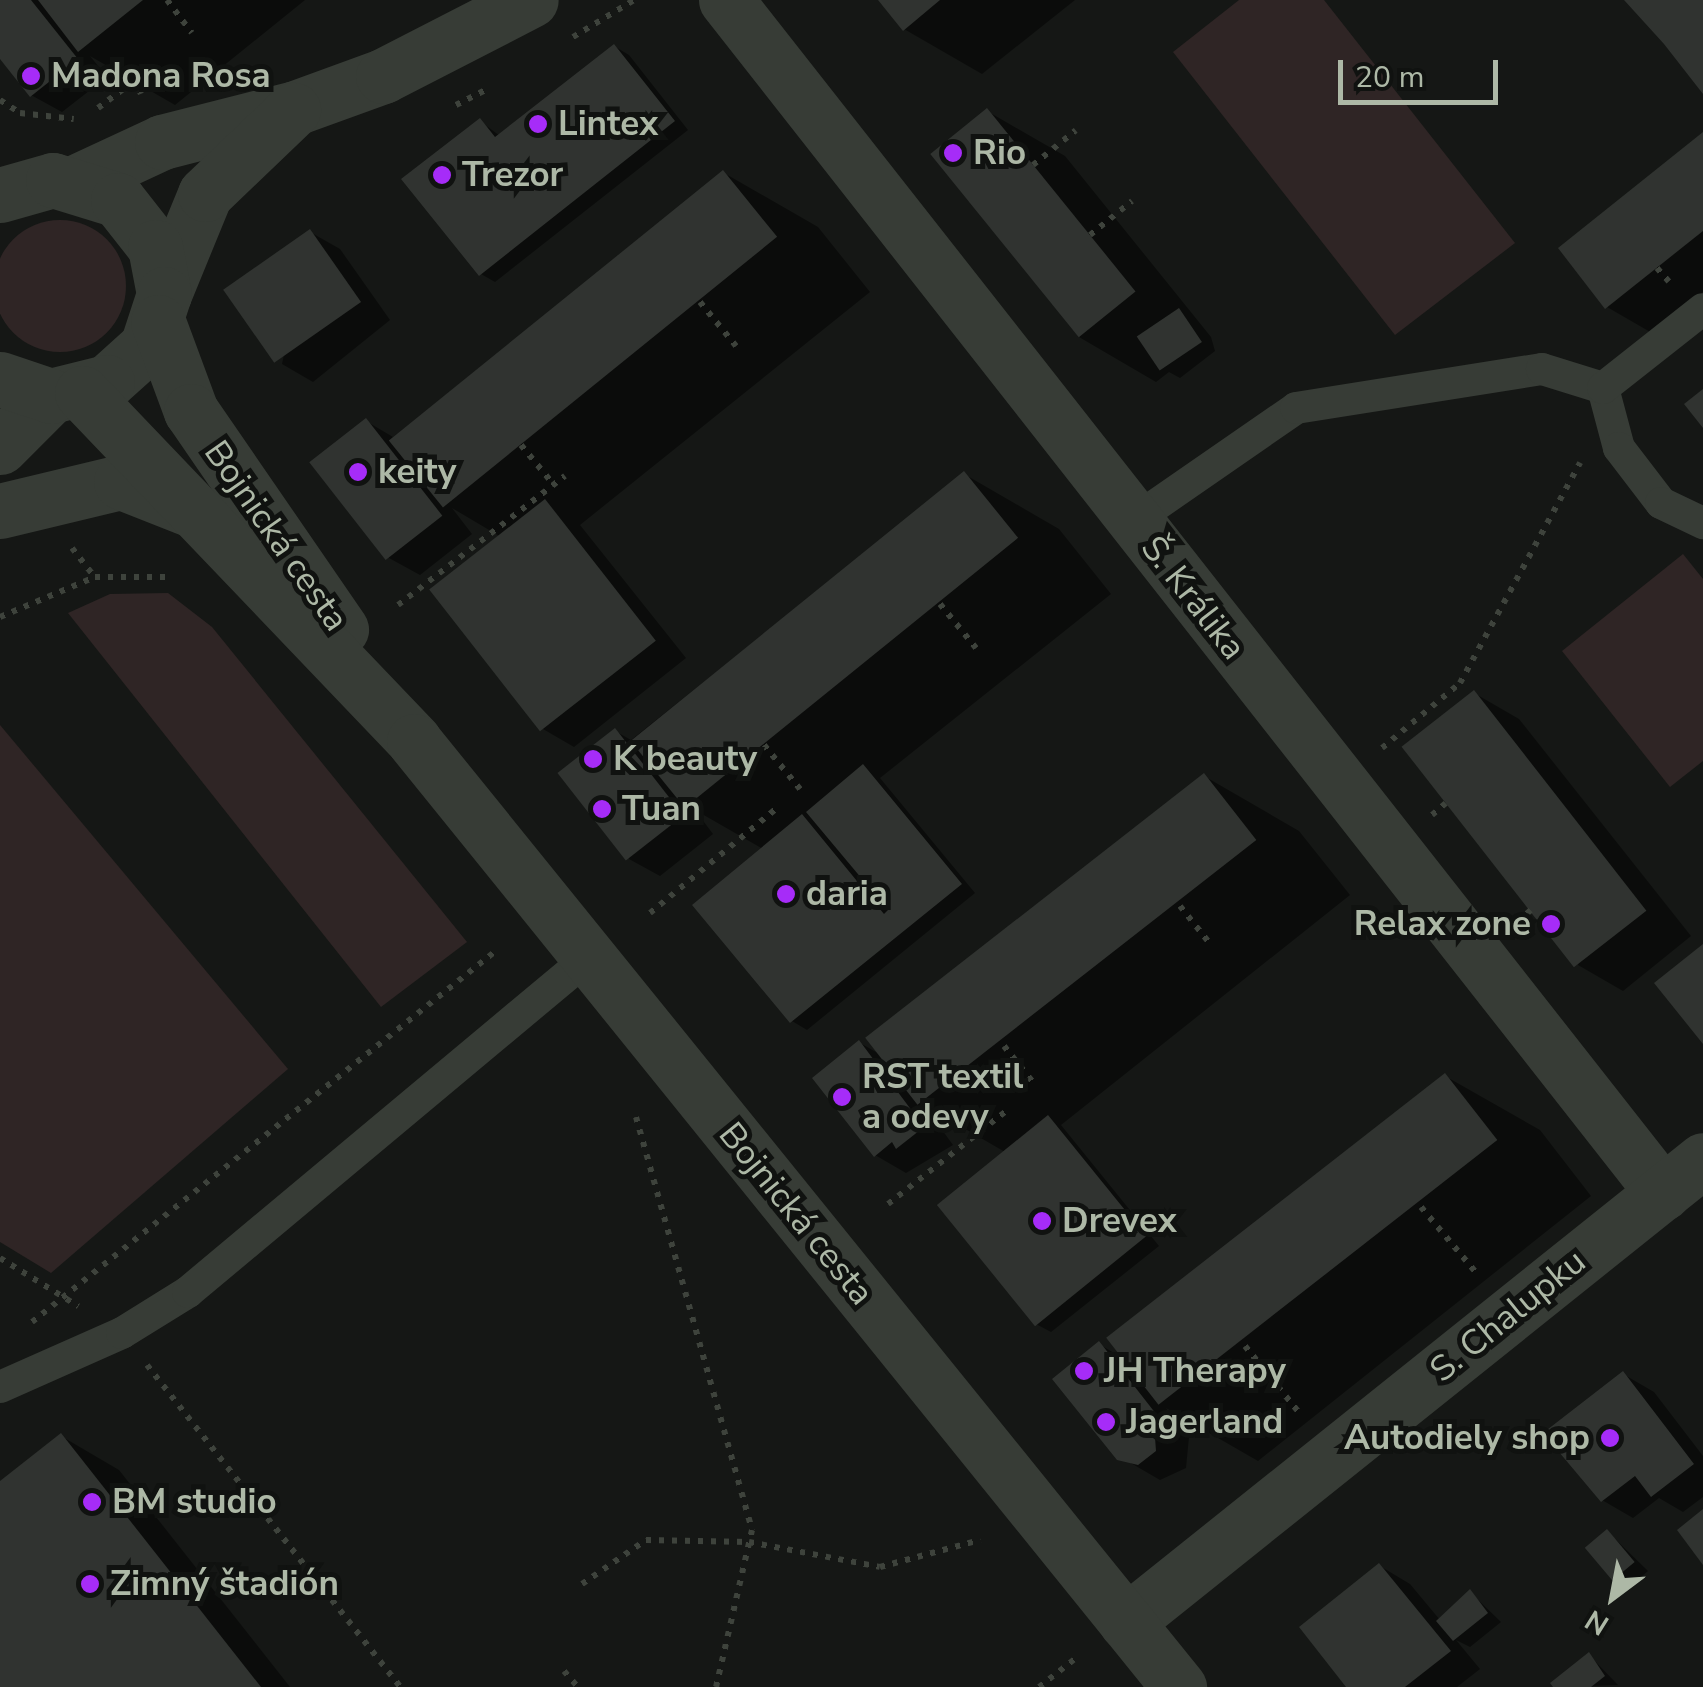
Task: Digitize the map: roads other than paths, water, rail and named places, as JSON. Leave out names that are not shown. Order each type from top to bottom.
[{"type":"street","points":[[27,179],[295,108],[382,76],[532,0]]},
{"type":"street","name":"Š. Králika","points":[[726,0],[1338,784],[1683,1176]]},
{"type":"street","points":[[0,447],[67,394],[130,367],[161,308],[205,194],[295,108]]},
{"type":"street","name":"Bojnická cesta","points":[[27,179],[118,200],[146,228],[161,308],[191,410],[414,740]]},
{"type":"street","name":"Bojnická cesta","points":[[0,379],[67,394],[195,510],[414,740],[1179,1687]]},
{"type":"street","points":[[0,512],[121,482],[195,510]]},
{"type":"street","name":"S. Chalupku","points":[[1126,1622],[1683,1176]]},
{"type":"lane","points":[[1606,399],[1703,310]]},
{"type":"lane","points":[[1134,522],[1296,408],[1542,368],[1606,399],[1619,448],[1661,503],[1703,523]]},
{"type":"lane","points":[[0,1386],[122,1333],[188,1292],[590,957]]},
{"type":"place","name":"Madona Rosa","points":[[31,76]]},
{"type":"place","name":"Lintex","points":[[538,124]]},
{"type":"place","name":"Rio","points":[[953,153]]},
{"type":"place","name":"Trezor","points":[[442,175]]},
{"type":"place","name":"keity","points":[[358,472]]},
{"type":"place","name":"K beauty","points":[[593,759]]},
{"type":"place","name":"Tuan","points":[[602,809]]},
{"type":"place","name":"daria","points":[[786,894]]},
{"type":"place","name":"Relax zone","points":[[1551,924]]},
{"type":"place","name":"RST textil a odevy","points":[[842,1097]]},
{"type":"place","name":"Drevex","points":[[1042,1221]]},
{"type":"place","name":"JH Therapy","points":[[1084,1371]]},
{"type":"place","name":"Jagerland","points":[[1106,1422]]},
{"type":"place","name":"Autodiely shop","points":[[1610,1438]]},
{"type":"place","name":"BM studio","points":[[92,1502]]},
{"type":"place","name":"Zimný štadión","points":[[90,1584]]}]
